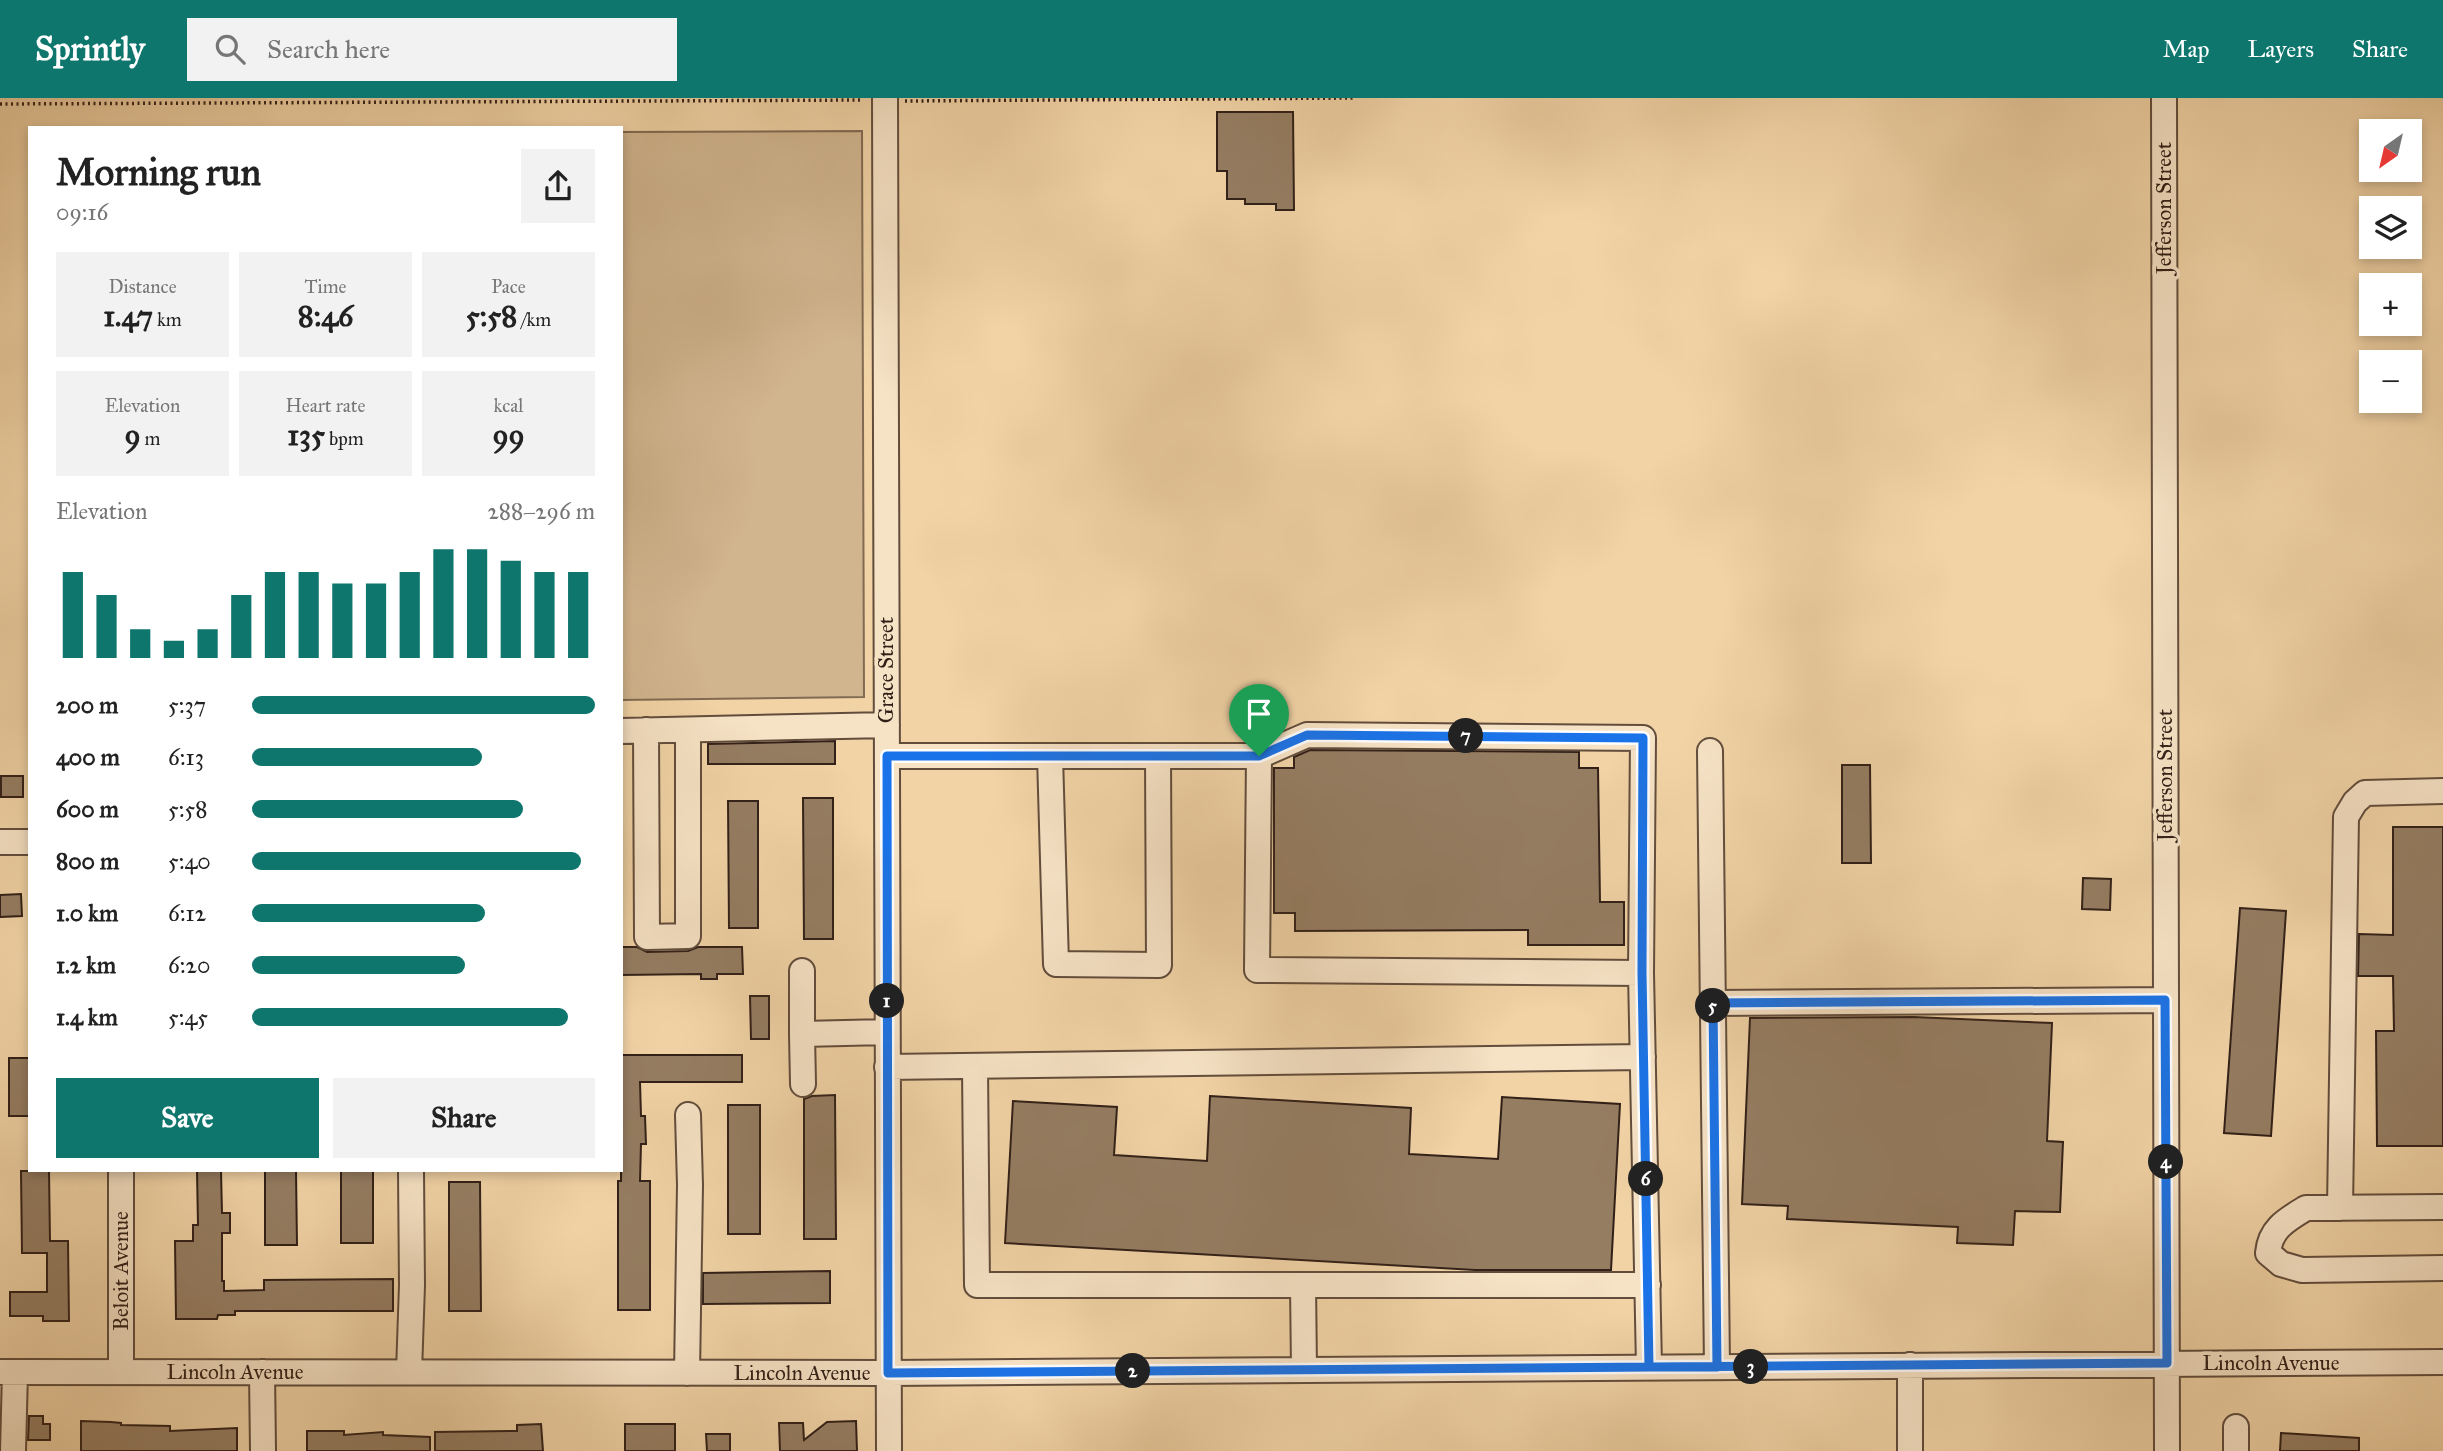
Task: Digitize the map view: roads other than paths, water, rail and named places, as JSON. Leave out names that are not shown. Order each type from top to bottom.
[{"type":"street","name":"Jefferson Street","points":[[2164,98],[2167,1451]]},
{"type":"street","name":"Grace Street","points":[[884,100],[889,1451]]},
{"type":"street","points":[[623,731],[887,726]]},
{"type":"street","points":[[646,730],[647,937],[674,937],[688,936],[688,730]]},
{"type":"street","points":[[887,756],[1259,756],[1307,735],[1643,738],[1642,973],[1649,1367]]},
{"type":"street","points":[[1710,751],[1717,1367]]},
{"type":"street","points":[[1050,756],[1056,964],[1159,965],[1158,756]]},
{"type":"street","points":[[1259,756],[1257,970],[1642,973]]},
{"type":"street","points":[[2340,1208],[2346,817],[2355,802],[2365,793],[2443,791]]},
{"type":"street","points":[[0,842],[28,842]]},
{"type":"street","points":[[802,971],[803,1084]]},
{"type":"street","points":[[1713,1003],[2165,1000]]},
{"type":"street","points":[[802,1034],[887,1032]]},
{"type":"street","points":[[887,1067],[1643,1056]]},
{"type":"street","points":[[975,1066],[977,1285],[1648,1285]]},
{"type":"street","points":[[687,1373],[690,1185],[688,1115]]},
{"type":"street","name":"Beloit Avenue","points":[[121,1172],[121,1371]]},
{"type":"street","points":[[409,1372],[412,1285],[411,1172]]},
{"type":"street","points":[[2443,1207],[2306,1209],[2286,1220],[2269,1239],[2268,1253],[2281,1264],[2302,1270],[2443,1268]]},
{"type":"street","points":[[1303,1285],[1304,1370]]},
{"type":"street","name":"Lincoln Avenue","points":[[8,1372],[888,1373],[2443,1362]]},
{"type":"street","points":[[1910,1365],[1910,1451]]},
{"type":"street","points":[[8,1372],[13,1451]]},
{"type":"street","points":[[262,1372],[263,1451]]}]
